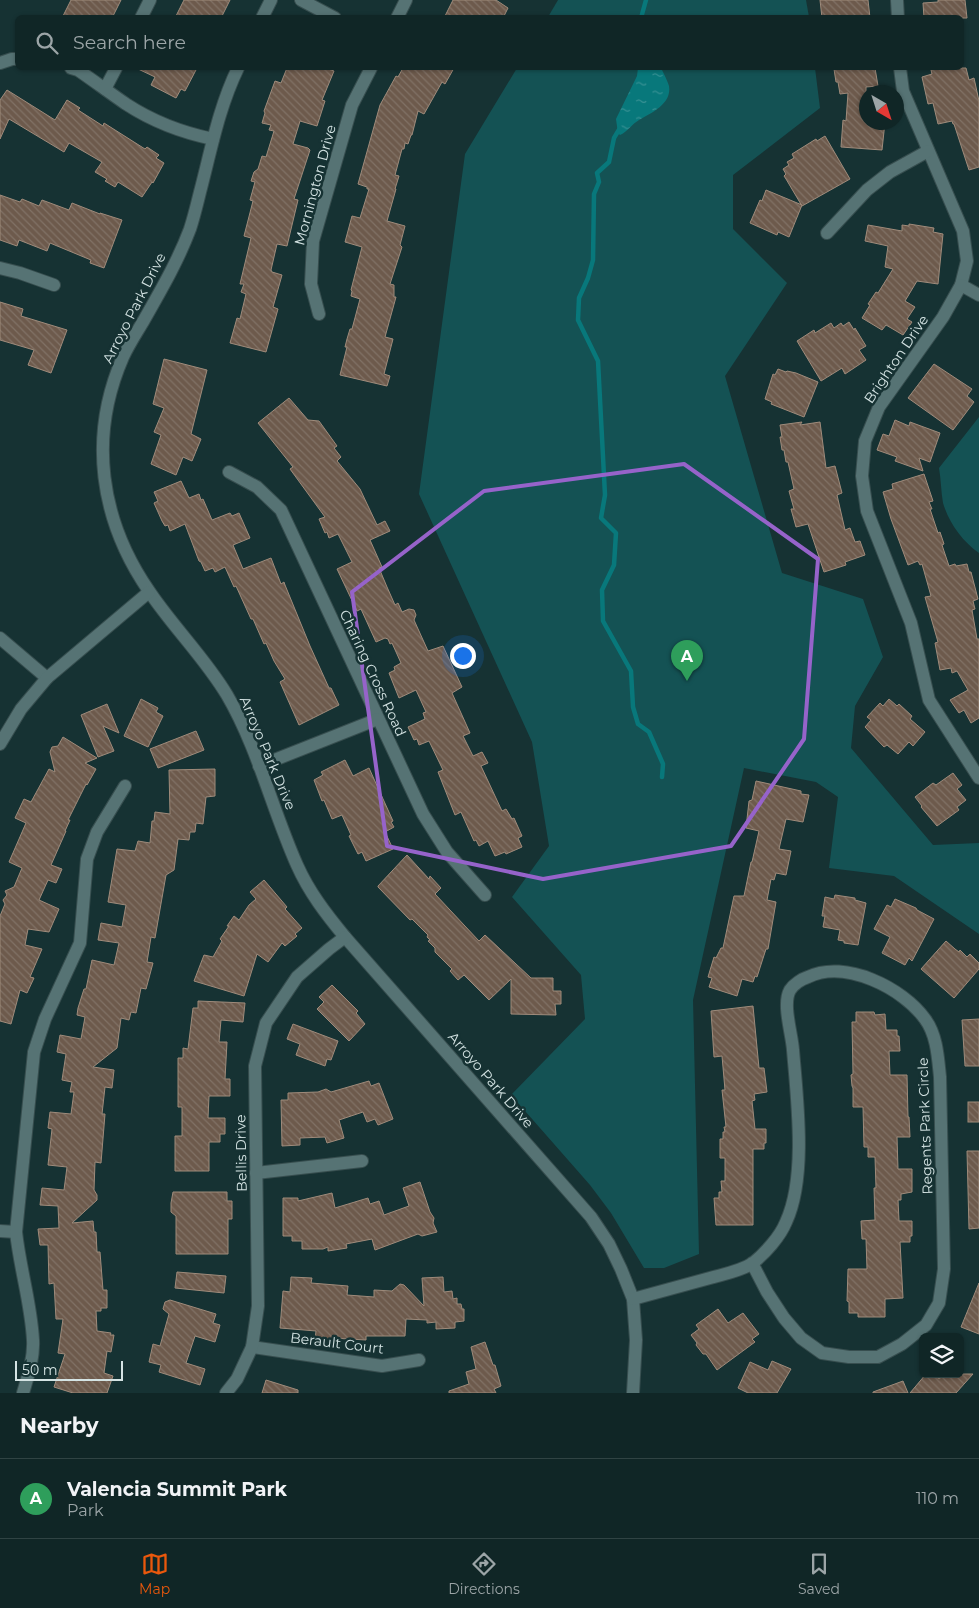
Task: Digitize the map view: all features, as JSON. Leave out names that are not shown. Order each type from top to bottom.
[{"type":"street","points":[[142,15],[150,0]]},
{"type":"street","points":[[264,15],[271,0]]},
{"type":"street","points":[[302,0],[330,15]]},
{"type":"street","points":[[398,15],[406,0]]},
{"type":"street","points":[[897,0],[898,15]]},
{"type":"street","points":[[0,63],[15,59]]},
{"type":"street","points":[[78,70],[128,105],[162,122],[198,136],[214,139]]},
{"type":"street","points":[[105,88],[115,70]]},
{"type":"street","name":"Arroyo Park Drive","points":[[237,70],[226,91],[190,228],[170,273],[124,356],[112,386],[103,428],[104,480],[112,519],[133,566],[149,592],[204,662],[227,695],[248,738],[297,865],[318,904],[591,1217],[609,1244],[634,1300],[636,1340],[633,1393]]},
{"type":"street","name":"Mornington Drive","points":[[319,314],[311,284],[313,241],[352,105],[370,70]]},
{"type":"street","name":"Brighton Drive","points":[[900,70],[903,92],[963,231],[967,261],[961,285],[943,317],[879,407],[865,441],[862,476],[867,511],[911,623],[929,700],[979,778]]},
{"type":"street","points":[[827,232],[867,190],[890,172],[928,151]]},
{"type":"street","points":[[0,268],[20,273],[54,286]]},
{"type":"street","points":[[961,285],[979,295]]},
{"type":"street","name":"Charing Cross Road","points":[[229,472],[257,487],[281,510],[423,814],[447,852],[485,895]]},
{"type":"street","points":[[0,744],[21,709],[47,678],[149,592]]},
{"type":"street","points":[[0,638],[47,678]]},
{"type":"street","points":[[259,766],[378,719]]},
{"type":"street","points":[[24,1393],[31,1368],[33,1341],[16,1232],[34,1052],[44,1019],[80,943],[87,859],[97,832],[125,786]]},
{"type":"street","name":"Bellis Drive","points":[[226,1393],[237,1379],[252,1347],[258,1306],[255,1066],[266,1023],[298,977],[345,937]]},
{"type":"street","name":"Regents Park Circle","points":[[634,1300],[734,1271],[752,1263],[770,1246],[786,1222],[794,1195],[800,1153],[793,1048],[787,1004],[790,990],[802,980],[816,973],[832,972],[853,975],[878,982],[906,998],[918,1010],[926,1021],[938,1053],[944,1269],[939,1303],[926,1325],[902,1344],[878,1357],[849,1357],[822,1353],[802,1338],[784,1318],[767,1292],[752,1263]]},
{"type":"street","points":[[256,1173],[362,1161]]},
{"type":"street","points":[[0,1231],[16,1232]]},
{"type":"street","name":"Berault Court","points":[[252,1347],[382,1366],[419,1360]]},
{"type":"highlighted area","points":[[684,464],[818,559],[804,739],[731,846],[543,879],[387,846],[352,592],[484,491]]},
{"type":"shaded area","points":[[558,0],[806,0],[809,15],[549,15]]},
{"type":"shaded area","points":[[516,70],[815,70],[820,108],[733,175],[733,229],[787,283],[725,376],[782,573],[863,599],[883,657],[855,706],[851,748],[933,845],[979,843],[979,934],[894,876],[829,868],[838,797],[816,782],[744,768],[693,1000],[699,1254],[664,1268],[644,1268],[611,1213],[590,1185],[511,1095],[585,1019],[581,975],[512,897],[549,846],[532,742],[419,494],[465,154]]},
{"type":"shaded area","points":[[979,417],[979,553],[962,537],[949,518],[943,503],[939,468]]},
{"type":"water","points":[[638,70],[662,70],[669,86],[669,92],[660,107],[620,135],[616,119],[637,76]]},
{"type":"building","points":[[71,0],[121,0],[114,15],[64,15]]},
{"type":"building","points":[[184,0],[230,0],[222,15],[176,15]]},
{"type":"building","points":[[453,0],[496,0],[508,8],[504,15],[446,15]]},
{"type":"building","points":[[820,0],[868,0],[870,15],[822,15]]},
{"type":"building","points":[[938,0],[965,0],[967,18],[964,18],[964,15],[924,15],[923,3],[938,2]]},
{"type":"building","points":[[966,68],[969,80],[974,78],[979,101],[979,167],[969,170],[952,121],[938,124],[933,103],[928,104],[922,77],[932,74],[931,70],[964,70]]},
{"type":"building","points":[[140,70],[196,70],[185,91],[181,89],[176,98],[151,85],[155,77]]},
{"type":"building","points":[[286,70],[334,71],[322,100],[325,101],[317,126],[300,121],[293,144],[310,150],[294,199],[298,200],[287,246],[277,244],[271,270],[282,275],[273,307],[278,309],[266,352],[230,343],[237,318],[240,319],[246,294],[241,292],[244,284],[240,284],[251,238],[244,236],[253,201],[250,200],[255,182],[251,181],[254,172],[258,169],[262,156],[266,157],[274,131],[269,130],[271,125],[262,123],[264,111],[275,81],[281,83]]},
{"type":"building","points":[[402,70],[453,70],[445,84],[442,82],[424,114],[418,111],[412,135],[408,144],[405,143],[404,149],[402,149],[395,175],[399,176],[387,221],[405,226],[400,245],[402,247],[390,284],[394,285],[394,297],[396,297],[385,337],[393,339],[384,374],[390,376],[387,386],[340,375],[347,347],[345,347],[347,339],[350,329],[352,329],[360,299],[351,296],[351,290],[362,247],[345,242],[352,216],[360,218],[369,189],[358,184],[380,105],[396,76],[398,77]]},
{"type":"building","points":[[834,70],[875,70],[878,85],[859,85],[859,130],[884,130],[882,150],[841,147],[843,120],[846,121],[848,93],[840,94],[838,82],[836,82]]},
{"type":"building","points":[[7,90],[55,120],[67,100],[80,108],[78,110],[103,126],[104,123],[145,149],[147,147],[159,155],[156,158],[164,163],[153,183],[142,197],[118,182],[115,187],[105,181],[107,179],[95,172],[102,162],[69,143],[64,152],[9,119],[0,139],[0,100]]},
{"type":"building","points":[[825,136],[850,179],[802,206],[784,176],[786,174],[783,169],[789,165],[787,162],[794,158],[792,154],[816,139],[817,141]]},
{"type":"building","points":[[766,190],[802,205],[789,237],[778,232],[777,235],[750,223]]},
{"type":"building","points":[[0,195],[20,202],[22,199],[39,206],[42,200],[69,210],[72,203],[122,220],[104,268],[90,263],[91,260],[50,243],[47,251],[19,240],[17,246],[0,240]]},
{"type":"building","points":[[909,224],[934,228],[933,232],[943,234],[938,284],[917,281],[905,301],[915,307],[907,319],[912,322],[903,335],[886,325],[882,330],[862,318],[870,305],[868,304],[876,292],[878,293],[893,269],[885,267],[888,246],[865,241],[868,225],[902,231],[902,225],[909,226]]},
{"type":"building","points":[[0,302],[23,309],[21,316],[67,330],[51,373],[28,365],[34,350],[0,340]]},
{"type":"building","points":[[849,322],[866,346],[859,350],[866,360],[845,374],[842,368],[821,381],[797,341],[814,330],[815,333],[831,323],[834,328],[841,323],[843,326]]},
{"type":"building","points":[[164,359],[207,370],[191,434],[201,439],[192,461],[183,457],[176,475],[151,464],[161,435],[154,432],[164,408],[153,404]]},
{"type":"building","points":[[934,364],[972,389],[967,396],[974,402],[953,430],[908,398]]},
{"type":"building","points":[[778,369],[796,373],[818,382],[804,417],[771,404],[772,402],[765,399],[773,374],[775,375]]},
{"type":"building","points":[[289,398],[308,420],[319,421],[337,446],[334,448],[341,457],[337,461],[360,489],[377,525],[385,521],[390,531],[370,540],[382,567],[379,568],[395,605],[398,603],[402,612],[409,609],[414,610],[416,615],[414,620],[428,651],[443,646],[462,687],[452,693],[470,733],[463,736],[473,756],[482,752],[488,763],[481,766],[502,811],[506,809],[512,819],[514,818],[522,836],[518,838],[522,847],[506,854],[505,852],[495,856],[488,841],[479,846],[476,840],[474,841],[461,812],[455,815],[438,772],[443,770],[429,741],[419,745],[417,739],[414,740],[408,727],[425,719],[423,713],[426,712],[416,690],[399,698],[389,673],[395,670],[394,667],[401,663],[392,643],[390,644],[388,639],[385,638],[376,642],[361,609],[357,611],[337,569],[352,562],[338,534],[329,538],[327,532],[325,533],[319,519],[325,517],[290,469],[293,467],[258,423]]},
{"type":"building","points":[[895,420],[909,426],[910,422],[940,433],[930,462],[919,458],[923,471],[895,461],[897,457],[877,450],[883,434],[889,436]]},
{"type":"building","points":[[802,422],[800,425],[820,422],[826,468],[835,466],[842,493],[837,495],[845,530],[850,528],[855,542],[860,541],[865,555],[845,562],[846,565],[824,572],[808,524],[796,527],[789,491],[794,489],[780,437],[782,437],[780,425]]},
{"type":"building","points":[[924,474],[933,501],[929,502],[932,509],[930,509],[944,544],[942,545],[949,566],[967,564],[978,599],[973,601],[975,609],[972,610],[977,639],[979,639],[979,718],[971,723],[964,710],[959,713],[950,700],[968,690],[957,671],[952,673],[951,668],[940,670],[935,643],[938,642],[925,597],[931,596],[922,564],[920,565],[918,561],[908,565],[883,492],[893,489],[892,484]]},
{"type":"building","points":[[181,481],[189,498],[199,494],[201,500],[203,499],[212,520],[230,513],[232,516],[239,513],[250,538],[233,545],[243,569],[271,558],[281,584],[284,582],[329,688],[331,688],[339,705],[299,725],[280,682],[285,679],[266,643],[264,644],[225,567],[215,572],[213,568],[205,571],[199,561],[185,524],[170,531],[168,525],[165,526],[162,521],[154,503],[158,501],[154,492]]},
{"type":"building","points":[[141,699],[158,708],[156,712],[163,716],[148,747],[124,736]]},
{"type":"building","points":[[889,699],[897,706],[899,704],[912,716],[910,719],[925,732],[913,746],[909,742],[898,754],[887,745],[884,747],[865,727],[871,720],[867,717],[880,703],[883,706]]},
{"type":"building","points":[[107,704],[119,733],[103,726],[114,751],[98,757],[81,715]]},
{"type":"building","points":[[196,731],[204,750],[158,768],[150,749]]},
{"type":"building","points":[[63,737],[97,758],[85,763],[96,769],[86,784],[68,820],[70,820],[66,831],[51,865],[62,869],[56,883],[48,880],[39,900],[59,909],[49,932],[28,929],[25,945],[42,949],[30,977],[34,978],[27,993],[20,990],[11,1024],[0,1021],[0,916],[5,904],[3,900],[7,895],[5,891],[14,887],[22,868],[9,862],[26,823],[15,818],[24,799],[31,802],[49,769],[55,772],[50,752],[52,747],[58,746]]},
{"type":"building","points":[[345,760],[353,776],[369,768],[393,821],[391,822],[394,827],[385,832],[393,849],[366,861],[362,852],[358,854],[342,815],[332,819],[324,800],[322,801],[314,780],[323,775],[321,772]]},
{"type":"building","points":[[215,769],[215,796],[206,797],[203,824],[196,823],[195,832],[190,832],[189,840],[178,839],[174,870],[166,875],[155,938],[151,937],[147,962],[153,963],[146,989],[141,988],[136,1013],[131,1012],[129,1020],[121,1018],[117,1048],[93,1067],[114,1070],[112,1088],[105,1087],[102,1114],[105,1114],[101,1163],[95,1162],[94,1190],[97,1200],[72,1223],[93,1221],[94,1232],[96,1232],[97,1252],[100,1252],[103,1290],[107,1290],[107,1308],[101,1308],[101,1311],[96,1311],[97,1331],[114,1335],[111,1352],[107,1351],[104,1373],[113,1376],[107,1393],[73,1393],[54,1387],[65,1354],[58,1353],[63,1319],[56,1319],[54,1283],[49,1284],[48,1245],[40,1245],[38,1229],[59,1228],[58,1206],[40,1205],[42,1188],[64,1190],[67,1167],[48,1165],[52,1129],[48,1128],[50,1112],[71,1114],[74,1092],[70,1092],[72,1082],[62,1080],[66,1054],[57,1052],[60,1035],[81,1039],[85,1017],[77,1015],[84,989],[86,989],[92,960],[114,965],[119,943],[98,940],[101,923],[122,927],[126,905],[108,902],[117,849],[135,851],[138,841],[150,843],[152,821],[154,821],[155,812],[170,814],[169,770]]},
{"type":"building","points":[[953,773],[962,785],[957,789],[966,800],[957,807],[959,810],[937,826],[915,797],[933,783],[936,785]]},
{"type":"building","points":[[756,781],[801,791],[801,794],[809,795],[803,822],[786,819],[779,849],[791,851],[786,875],[776,873],[774,880],[771,879],[767,900],[776,902],[768,949],[766,949],[757,977],[755,976],[753,982],[742,979],[737,996],[709,987],[712,978],[708,977],[714,957],[716,958],[721,948],[723,948],[734,896],[744,896],[759,831],[746,828],[749,801],[752,800]]},
{"type":"building","points":[[407,855],[429,879],[430,876],[441,888],[435,894],[479,941],[485,935],[531,978],[553,978],[553,991],[561,991],[561,1004],[555,1004],[556,1015],[511,1014],[511,979],[489,1000],[464,975],[458,980],[450,971],[452,969],[435,952],[435,948],[428,941],[430,940],[427,937],[428,935],[412,919],[410,920],[378,887]]},
{"type":"building","points":[[264,880],[287,907],[285,909],[302,928],[295,934],[297,936],[285,946],[282,943],[268,962],[257,954],[244,996],[194,981],[204,955],[213,957],[222,941],[220,939],[229,926],[227,926],[234,916],[239,920],[249,905],[256,899],[250,892]]},
{"type":"building","points":[[835,895],[855,898],[855,900],[866,903],[858,945],[838,940],[840,930],[823,927],[825,916],[822,916],[825,897],[834,899]]},
{"type":"building","points":[[895,899],[916,908],[934,919],[912,961],[909,958],[905,965],[882,953],[890,937],[874,929],[887,905],[891,907]]},
{"type":"building","points":[[946,941],[967,957],[970,954],[979,963],[979,969],[954,998],[921,969]]},
{"type":"building","points":[[332,985],[358,1011],[356,1013],[365,1024],[349,1041],[317,1009],[324,1002],[319,997]]},
{"type":"building","points":[[198,1001],[245,1003],[243,1022],[221,1020],[219,1042],[227,1042],[225,1079],[230,1079],[230,1096],[209,1096],[208,1118],[225,1118],[225,1134],[220,1134],[220,1142],[209,1142],[209,1171],[175,1171],[175,1136],[182,1136],[182,1107],[178,1107],[178,1058],[183,1058],[183,1048],[188,1049],[193,1008],[198,1008]]},
{"type":"building","points":[[753,1006],[759,1068],[764,1068],[767,1092],[754,1094],[755,1100],[752,1101],[755,1129],[766,1129],[764,1149],[753,1149],[753,1225],[716,1225],[714,1198],[719,1198],[719,1192],[722,1192],[721,1181],[725,1181],[725,1158],[720,1158],[720,1139],[723,1139],[724,1127],[726,1127],[722,1090],[725,1090],[722,1056],[714,1057],[711,1011]]},
{"type":"building","points":[[856,1012],[874,1012],[875,1015],[885,1014],[886,1030],[897,1030],[897,1036],[899,1036],[900,1051],[889,1051],[890,1075],[907,1075],[910,1137],[897,1137],[898,1169],[912,1169],[912,1192],[901,1194],[901,1200],[898,1200],[899,1221],[912,1221],[912,1236],[910,1236],[910,1242],[900,1242],[903,1298],[885,1299],[885,1317],[858,1317],[858,1313],[849,1313],[849,1302],[847,1301],[848,1269],[867,1269],[866,1239],[862,1239],[861,1221],[875,1220],[874,1188],[876,1188],[875,1157],[868,1157],[868,1147],[864,1147],[863,1107],[853,1107],[851,1075],[853,1074],[852,1022],[856,1022]]},
{"type":"building","points":[[979,1019],[979,1066],[965,1066],[962,1020]]},
{"type":"building","points":[[293,1024],[338,1041],[331,1060],[327,1059],[325,1066],[296,1055],[300,1044],[287,1039]]},
{"type":"building","points":[[369,1081],[371,1086],[379,1083],[393,1119],[378,1125],[375,1119],[367,1122],[363,1112],[339,1120],[344,1138],[327,1143],[325,1137],[300,1138],[300,1145],[282,1146],[281,1100],[288,1100],[288,1093],[318,1092],[326,1089],[331,1092]]},
{"type":"building","points":[[968,1102],[979,1102],[979,1122],[968,1122]]},
{"type":"building","points":[[967,1151],[979,1151],[979,1228],[969,1229]]},
{"type":"building","points":[[420,1182],[430,1212],[434,1218],[433,1223],[437,1232],[422,1236],[418,1234],[375,1250],[372,1239],[346,1244],[347,1248],[328,1251],[328,1247],[323,1249],[302,1249],[302,1241],[292,1241],[292,1236],[283,1236],[283,1198],[298,1198],[298,1201],[332,1193],[335,1208],[368,1198],[370,1204],[379,1201],[384,1215],[409,1206],[403,1188]]},
{"type":"building","points":[[173,1192],[227,1192],[227,1201],[232,1201],[232,1219],[228,1219],[228,1254],[176,1254],[176,1216],[171,1212]]},
{"type":"building","points":[[177,1272],[226,1276],[224,1293],[175,1288]]},
{"type":"building","points":[[291,1277],[312,1278],[311,1283],[348,1286],[347,1295],[374,1297],[374,1290],[392,1291],[400,1284],[404,1285],[424,1306],[422,1278],[443,1277],[444,1292],[452,1291],[453,1299],[457,1298],[457,1304],[461,1304],[462,1309],[464,1309],[464,1321],[455,1322],[455,1328],[436,1329],[436,1322],[427,1323],[427,1320],[406,1319],[405,1336],[366,1336],[366,1340],[332,1338],[332,1341],[315,1340],[316,1331],[280,1328],[283,1291],[290,1292]]},
{"type":"building","points":[[979,1283],[979,1334],[961,1327]]},
{"type":"building","points":[[170,1300],[216,1314],[213,1323],[220,1325],[215,1342],[195,1336],[186,1363],[205,1369],[200,1385],[159,1372],[161,1365],[149,1362],[153,1344],[160,1346],[169,1314],[163,1309],[165,1302]]},
{"type":"building","points":[[718,1309],[728,1323],[743,1313],[759,1334],[752,1339],[755,1342],[717,1370],[706,1354],[703,1354],[696,1345],[697,1343],[691,1335],[699,1329],[696,1325]]},
{"type":"building","points":[[485,1342],[493,1365],[495,1365],[501,1386],[494,1389],[496,1393],[449,1393],[449,1391],[469,1384],[466,1372],[476,1369],[471,1347]]},
{"type":"building","points":[[772,1361],[791,1369],[777,1393],[748,1393],[738,1388],[750,1362],[768,1370]]},
{"type":"building","points":[[964,1374],[973,1374],[956,1393],[910,1393],[923,1378],[964,1378]]},
{"type":"building","points":[[266,1380],[298,1390],[298,1393],[262,1393]]},
{"type":"building","points":[[903,1381],[908,1393],[873,1393],[873,1392]]},
{"type":"waterway","points":[[642,15],[646,0]]},
{"type":"waterway","points":[[620,128],[614,138],[609,162],[597,173],[599,182],[594,194],[593,260],[588,278],[579,298],[578,320],[598,361],[605,495],[601,518],[616,533],[614,565],[602,590],[603,621],[631,671],[633,707],[638,724],[649,732],[663,764],[662,777]]},
{"type":"place","name":"Valencia Summit Park","points":[[687,681]]}]
